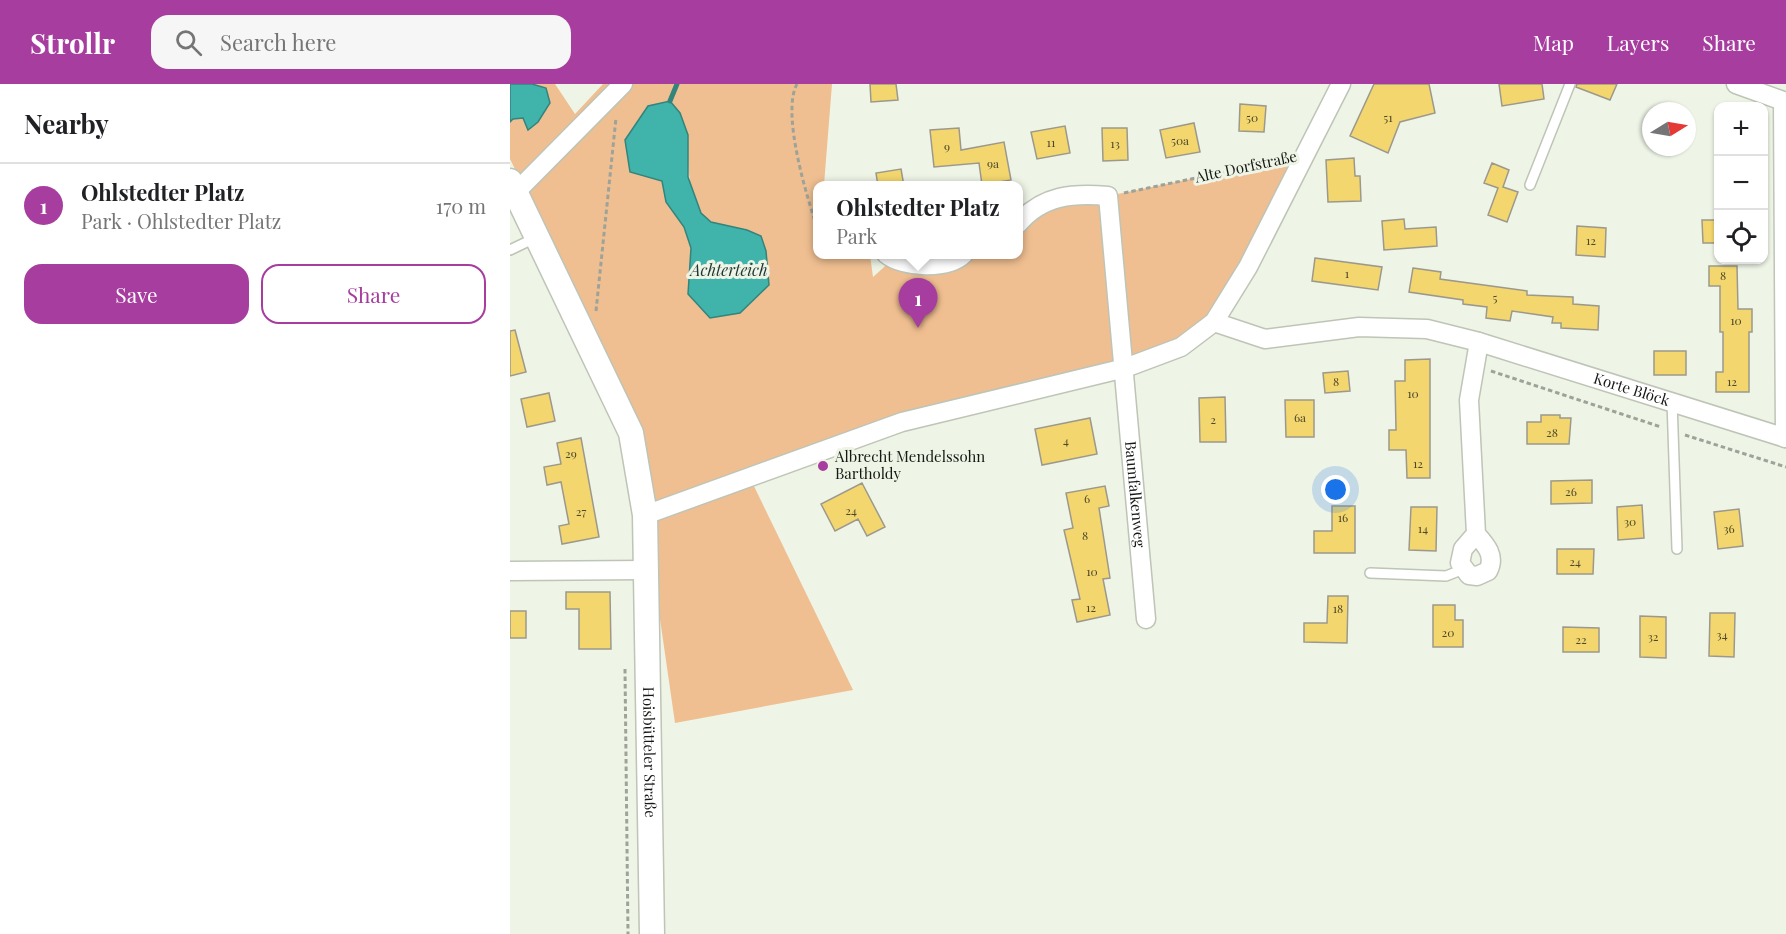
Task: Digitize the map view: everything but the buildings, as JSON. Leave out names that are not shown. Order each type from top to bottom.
[{"type":"street","name":"Alte Dorfstraße","points":[[1307,155],[1341,84]]},
{"type":"street","points":[[1736,84],[1785,103],[1785,438]]},
{"type":"street","points":[[513,187],[620,86]]},
{"type":"street","points":[[645,515],[902,422],[1125,368],[1181,347],[1214,322],[1248,267],[1307,155]]},
{"type":"street","name":"Hoisbütteler Straße","points":[[513,187],[631,433],[645,515],[652,934]]},
{"type":"street","points":[[1023,220],[1041,204],[1054,198],[1078,194],[1108,196]]},
{"type":"street","name":"Baumfalkenweg","points":[[1108,196],[1146,619]]},
{"type":"street","points":[[893,259],[927,266],[944,265],[956,259]]},
{"type":"street","name":"Korte Blöck","points":[[1214,322],[1265,339],[1359,327],[1427,329],[1479,342],[1785,438]]},
{"type":"street","points":[[1476,534],[1463,549],[1460,562],[1469,575],[1477,576],[1484,574],[1491,566],[1490,551],[1476,534],[1469,400],[1479,342]]},
{"type":"street","points":[[510,571],[645,570]]},
{"type":"lane","points":[[1530,185],[1570,84]]},
{"type":"lane","points":[[510,250],[537,237]]},
{"type":"lane","points":[[1672,401],[1677,549]]},
{"type":"lane","points":[[1370,573],[1446,576],[1464,569]]},
{"type":"path","points":[[797,84],[792,92],[790,111],[805,191],[813,215]]},
{"type":"path","points":[[596,316],[620,86]]},
{"type":"path","name":"Alte Dorfstraße","points":[[1108,196],[1307,155]]},
{"type":"path","points":[[1476,364],[1506,378],[1786,467]]},
{"type":"shaded area","points":[[532,84],[555,84],[575,114],[603,84],[832,84],[824,181],[813,181],[813,259],[871,259],[873,277],[893,259],[1023,259],[1023,220],[1041,204],[1108,196],[1307,155],[1248,267],[1181,347],[902,422],[750,478],[853,690],[675,723],[645,515],[642,428],[510,159],[510,122],[513,119],[523,118],[528,129],[546,88]],"holes":[[[688,135],[692,194],[702,214],[710,221],[728,226],[688,294],[691,248],[684,227],[666,202],[662,181]]]},
{"type":"water","points":[[510,84],[532,84],[546,88],[550,103],[538,122],[528,130],[523,118],[513,119],[510,122]]},
{"type":"water","name":"Achterteich","points":[[670,101],[680,113],[688,135],[688,177],[701,213],[711,222],[747,230],[761,236],[766,251],[769,285],[740,313],[710,318],[688,294],[691,248],[684,227],[666,202],[662,181],[630,172],[625,140],[648,106]]},
{"type":"waterway","points":[[670,101],[677,84]]},
{"type":"place","name":"Ohlstedter Platz","points":[[918,328]]},
{"type":"place","name":"Albrecht Mendelssohn Bartholdy","points":[[823,466]]}]
